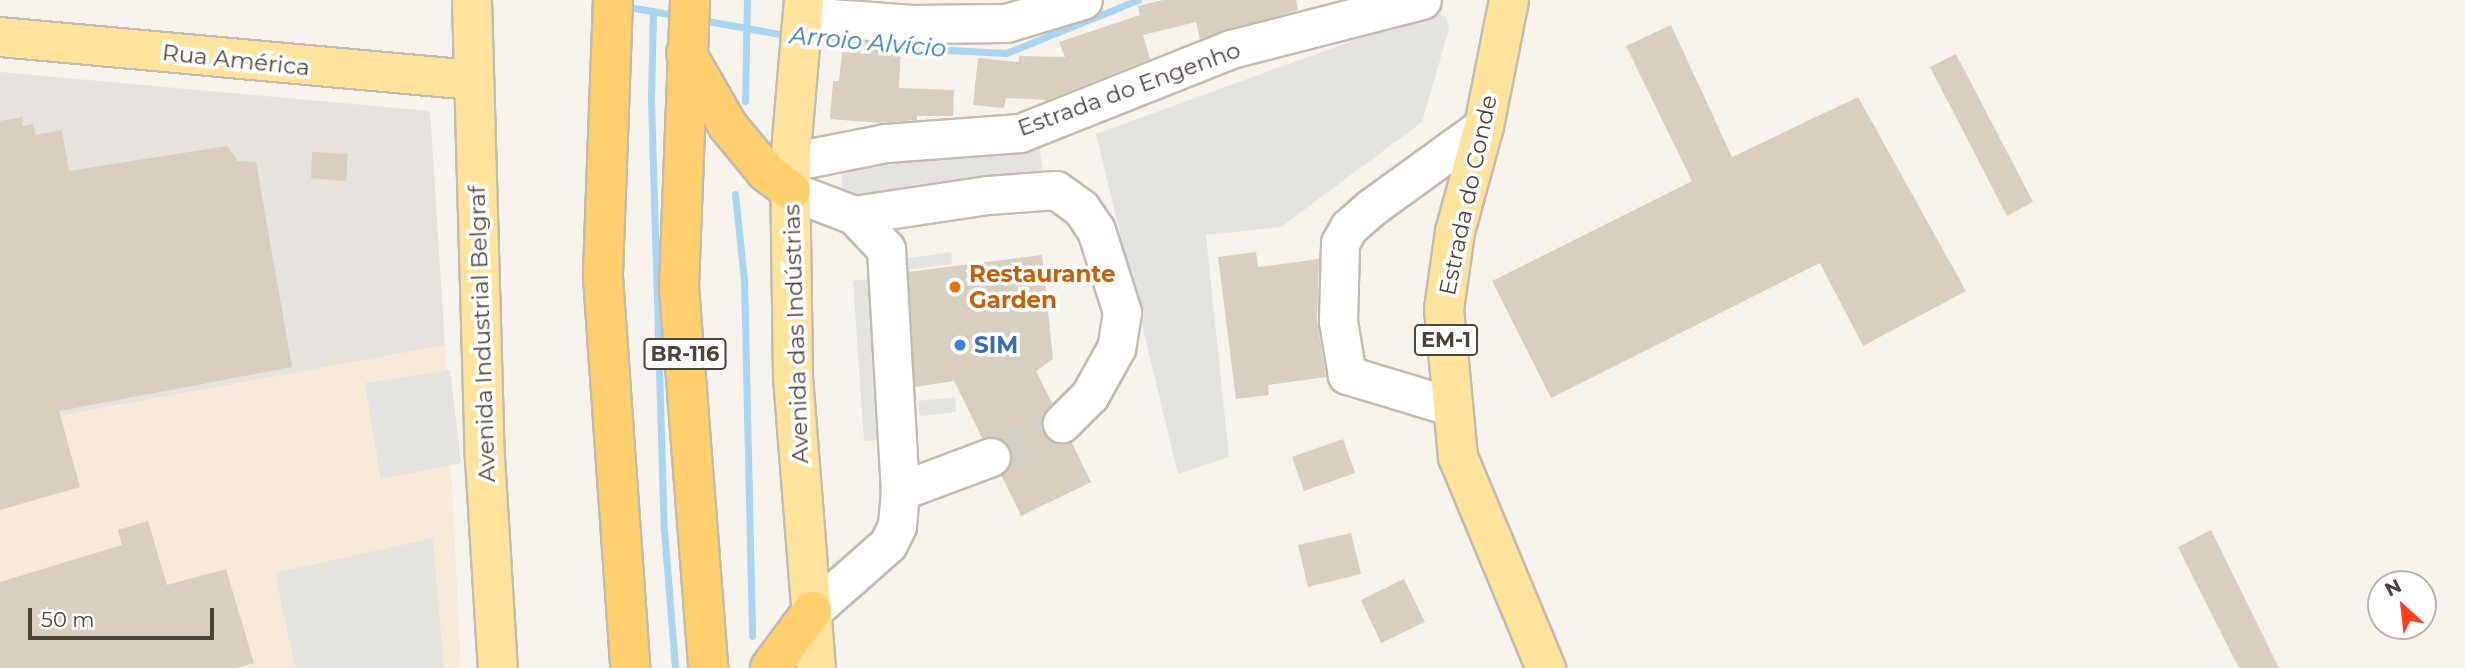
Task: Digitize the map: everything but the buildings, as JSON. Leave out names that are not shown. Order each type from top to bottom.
[{"type":"highway","name":"BR-116","points":[[613,0],[604,277],[630,668]]},
{"type":"highway","name":"BR-116","points":[[690,0],[686,46],[680,286],[708,668]]},
{"type":"highway","points":[[686,46],[729,126],[766,172],[791,176]]},
{"type":"highway","points":[[770,668],[812,611]]},
{"type":"main road","name":"Avenida Industrial Belgraf","points":[[472,0],[485,458],[498,668]]},
{"type":"main road","name":"Estrada do Conde","points":[[1509,0],[1484,126],[1455,232],[1444,309],[1450,406],[1458,457],[1546,668]]},
{"type":"main road","name":"Avenida das Indústrias","points":[[802,23],[791,176],[793,377],[816,668]]},
{"type":"main road","name":"Rua América","points":[[0,37],[473,80]]},
{"type":"lane","points":[[802,23],[1006,23],[1083,0]]},
{"type":"lane","name":"Estrada do Engenho","points":[[791,176],[886,144],[1020,133],[1231,49],[1422,0]]},
{"type":"lane","points":[[1450,406],[1365,384],[1348,375],[1338,321],[1340,243],[1349,227],[1372,207],[1484,126]]},
{"type":"lane","points":[[791,176],[854,215],[887,249],[900,491],[897,526],[888,544],[812,611]]},
{"type":"lane","points":[[854,215],[988,195],[1056,190],[1081,208],[1096,230],[1122,312],[1116,348],[1090,395],[1062,424]]},
{"type":"lane","points":[[900,491],[991,457]]},
{"type":"shaded area","points":[[1429,13],[1446,16],[1449,29],[1422,122],[1281,227],[1206,235],[1229,457],[1178,474],[1096,134]]},
{"type":"shaded area","points":[[0,72],[430,111],[445,345],[0,427]]},
{"type":"shaded area","points":[[1038,139],[1045,181],[843,203],[841,163]]},
{"type":"shaded area","points":[[951,252],[952,264],[897,271],[896,260]]},
{"type":"shaded area","points":[[876,278],[890,439],[864,441],[853,281]]},
{"type":"shaded area","points":[[445,345],[461,668],[0,668],[0,427]]},
{"type":"shaded area","points":[[450,370],[461,463],[381,479],[365,383]]},
{"type":"shaded area","points":[[955,397],[956,412],[920,416],[918,401]]},
{"type":"shaded area","points":[[433,538],[444,668],[295,668],[275,573]]},
{"type":"waterway","points":[[745,101],[747,0]]},
{"type":"waterway","name":"Arroio Alvício","points":[[892,47],[1006,53],[1138,0]]},
{"type":"waterway","name":"Arroio Alvício","points":[[623,6],[680,16]]},
{"type":"waterway","points":[[653,11],[651,99],[664,530],[675,668]]},
{"type":"waterway","name":"Arroio Alvício","points":[[702,20],[790,36]]},
{"type":"waterway","name":"Arroio Alvício","points":[[812,40],[866,46]]},
{"type":"waterway","points":[[735,194],[744,279],[752,636]]},
{"type":"tunnel","points":[[991,457],[1062,423]]},
{"type":"place","name":"Restaurante Garden","points":[[955,287]]},
{"type":"place","name":"SIM","points":[[960,345]]}]
